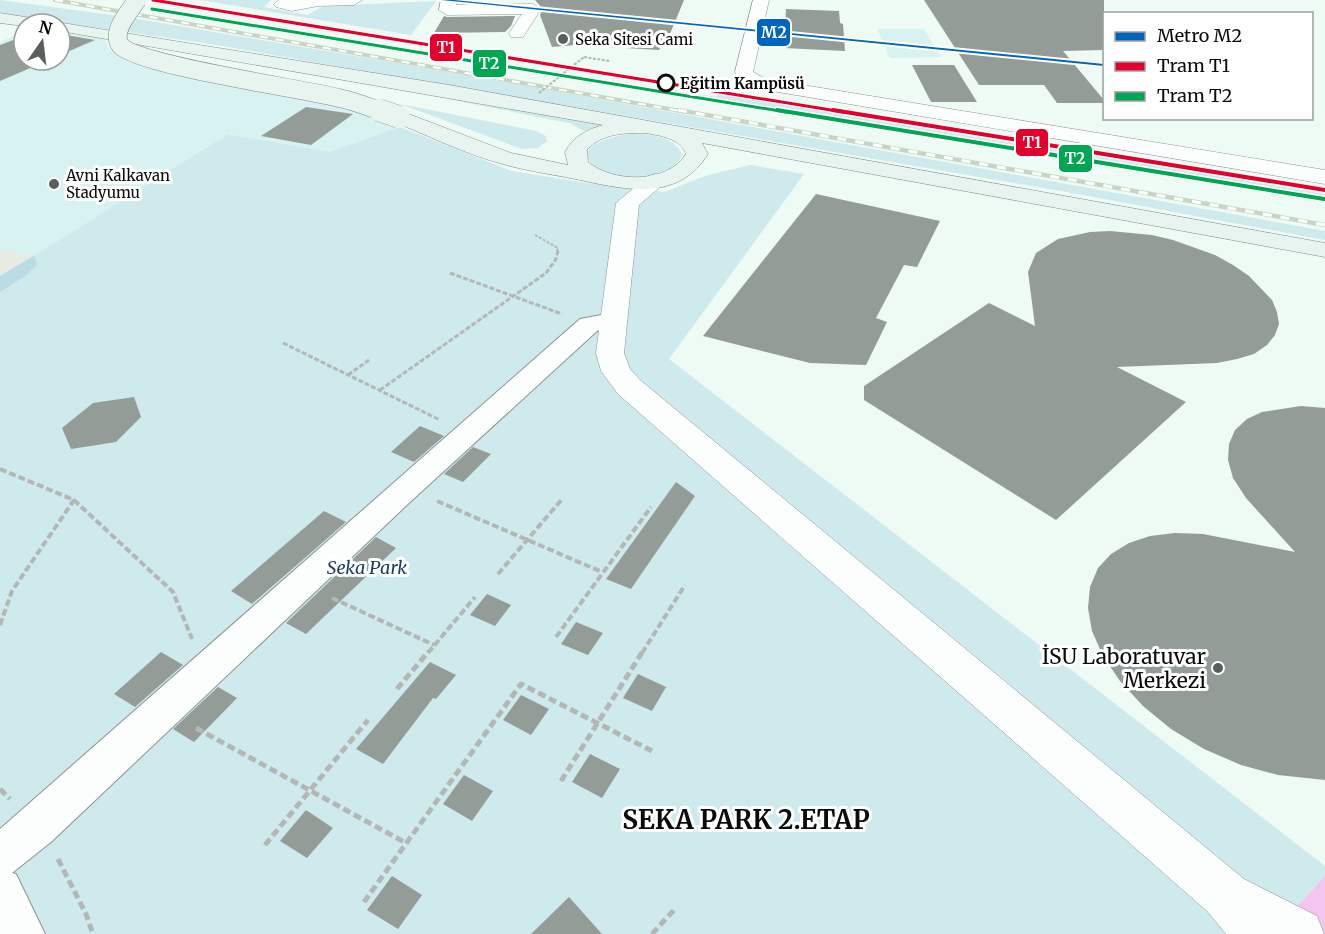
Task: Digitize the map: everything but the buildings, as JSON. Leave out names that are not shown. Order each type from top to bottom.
[{"type":"main road","points":[[137,0],[119,28],[117,37],[121,46],[133,54],[166,63],[341,98],[399,117],[504,159],[553,170],[623,185],[670,178],[691,166],[727,161],[752,161],[1025,202],[1150,218]]},
{"type":"main road","points":[[72,28],[659,129],[1325,250]]},
{"type":"main road","points":[[248,57],[434,102],[557,127],[568,131],[579,146],[576,161],[583,169],[623,185]]},
{"type":"main road","points":[[504,159],[546,159],[579,146],[593,135],[610,130],[659,129],[684,137],[694,145],[697,154],[691,166]]},
{"type":"street","points":[[313,2],[354,0]]},
{"type":"street","points":[[449,0],[447,10],[533,9],[517,33]]},
{"type":"street","points":[[761,0],[744,72],[753,82],[771,87],[1325,177]]},
{"type":"street","points":[[623,185],[601,323],[616,371],[646,403],[1224,894],[1259,934]]},
{"type":"street","points":[[0,856],[36,827],[468,433],[601,323]]},
{"type":"street","points":[[0,890],[22,934]]},
{"type":"street","points":[[1224,894],[1299,934]]},
{"type":"path","points":[[539,93],[584,57],[609,61]]},
{"type":"path","points":[[380,390],[546,273],[556,259],[558,248],[535,235]]},
{"type":"path","points":[[450,273],[513,297],[601,323]]},
{"type":"path","points":[[282,343],[468,433]]},
{"type":"path","points":[[347,375],[369,360]]},
{"type":"path","points":[[0,469],[75,500],[173,592],[205,673]]},
{"type":"path","points":[[406,488],[602,572]]},
{"type":"path","points":[[498,574],[562,498]]},
{"type":"path","points":[[0,625],[12,591],[75,500]]},
{"type":"path","points":[[556,637],[651,507]]},
{"type":"path","points":[[301,584],[434,645]]},
{"type":"path","points":[[561,781],[685,585]]},
{"type":"path","points":[[397,689],[475,597]]},
{"type":"path","points":[[364,902],[521,684],[652,751]]},
{"type":"path","points":[[164,710],[406,843]]},
{"type":"path","points":[[265,845],[368,720]]},
{"type":"path","points":[[36,827],[60,862],[86,914],[93,934]]},
{"type":"path","points":[[652,934],[674,910]]},
{"type":"shaded area","points":[[877,29],[924,29],[941,57],[890,58]]},
{"type":"shaded area","points":[[72,34],[104,38],[110,50],[130,63],[347,107],[400,127],[330,152],[228,134],[34,256],[0,249],[0,42],[12,37],[12,72],[72,72]]},
{"type":"shaded area","points":[[0,249],[34,256],[0,276]]},
{"type":"shaded area","points":[[34,256],[37,265],[24,277],[0,292],[0,276]]},
{"type":"shaded area","points":[[1325,876],[1325,934],[1272,934]]},
{"type":"green space","points":[[0,0],[126,17],[450,72],[1325,231],[1325,240],[1072,193],[204,43],[72,24],[72,12],[12,12],[12,16],[0,14]]},
{"type":"green space","points":[[200,0],[271,0],[264,7],[307,15],[324,6],[436,1],[411,35]]},
{"type":"green space","points":[[590,76],[716,97],[721,92],[1325,194],[1325,203]]},
{"type":"green space","points":[[422,94],[605,125],[584,131],[569,123]]},
{"type":"green space","points":[[400,104],[536,131],[546,136],[547,141],[538,148],[522,149]]},
{"type":"green space","name":"Seka Park","points":[[400,127],[512,171],[587,183],[665,192],[705,176],[750,165],[804,174],[669,359],[1325,866],[1325,876],[1272,934],[0,934],[0,276],[228,134],[313,149]]},
{"type":"green space","points":[[631,134],[660,137],[673,143],[682,155],[676,164],[666,170],[654,174],[626,177],[602,171],[588,158],[588,151],[600,142]]},
{"type":"railway","points":[[55,0],[686,112]]},
{"type":"railway","points":[[678,110],[1325,225]]},
{"type":"metro line","name":"M2","points":[[443,0],[1103,65]]},
{"type":"tram line","name":"T1","points":[[153,0],[1325,190]]},
{"type":"tram line","name":"T2","points":[[152,9],[1324,199]]},
{"type":"place","name":"Seka Sitesi Cami","points":[[563,39]]},
{"type":"place","name":"Eğitim Kampüsü","points":[[666,83]]},
{"type":"place","name":"Avni Kalkavan Stadyumu","points":[[54,184]]},
{"type":"place","name":"İSU Laboratuvar Merkezi","points":[[1218,668]]},
{"type":"district","name":"SEKA PARK 2.ETAP","points":[[746,819]]}]
